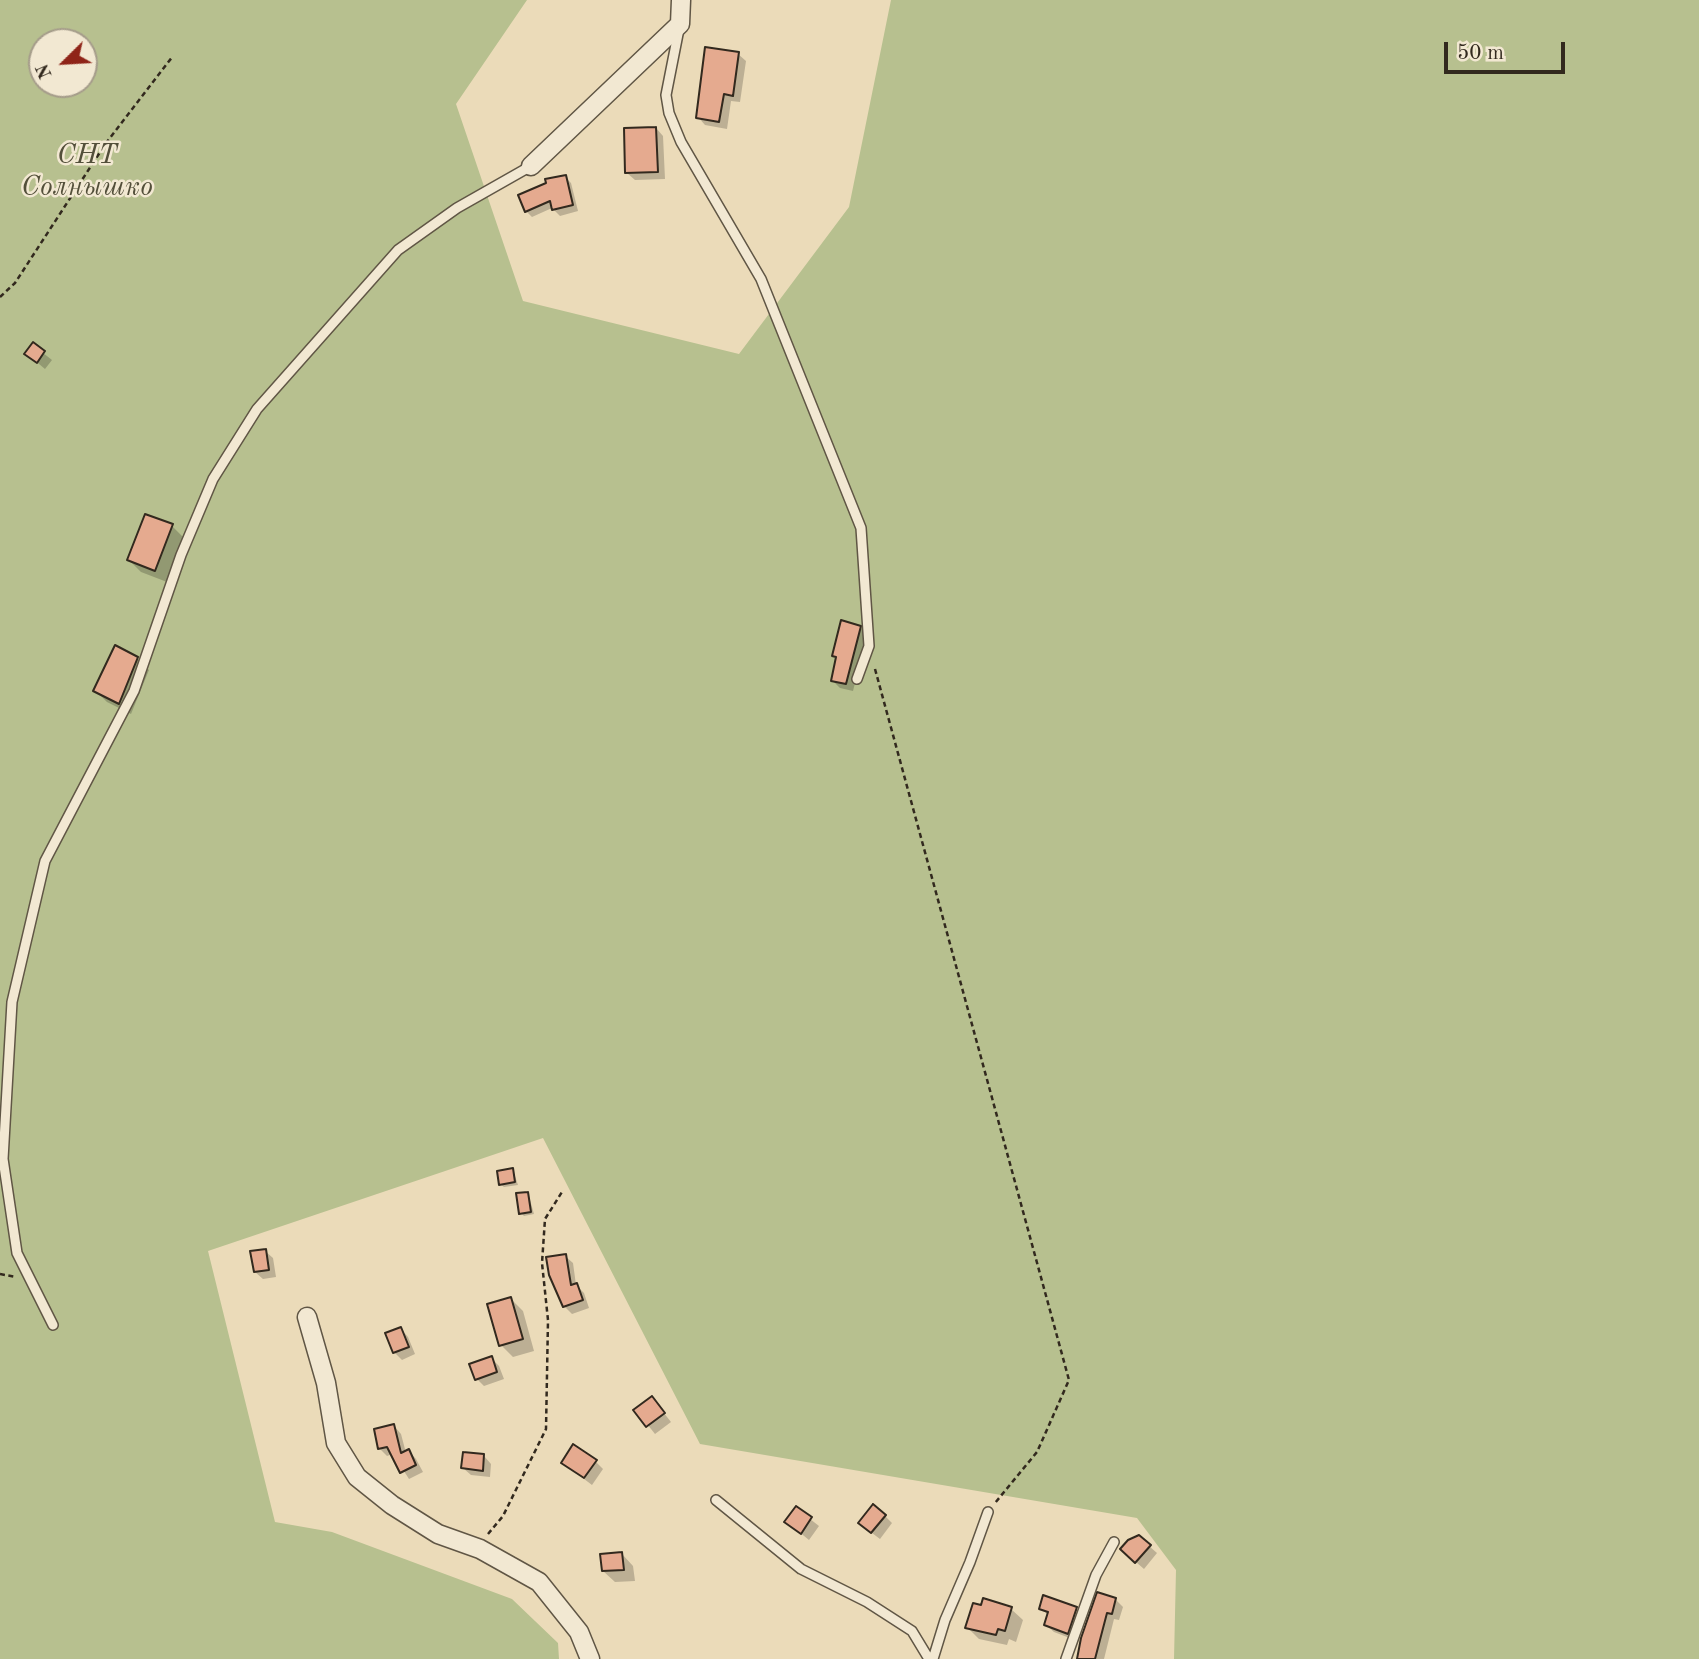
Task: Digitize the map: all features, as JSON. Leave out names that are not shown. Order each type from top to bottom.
[{"type":"street","points":[[531,166],[680,24],[681,0]]},
{"type":"street","points":[[307,1317],[326,1383],[336,1443],[357,1477],[392,1505],[438,1534],[480,1549],[539,1582],[579,1632],[590,1659]]},
{"type":"lane","points":[[680,24],[666,95],[669,113],[681,142],[761,279],[861,528],[869,646],[857,679]]},
{"type":"lane","points":[[53,1325],[17,1253],[3,1159],[12,1002],[46,861],[134,691],[181,555],[213,479],[257,409],[398,250],[457,208],[531,166]]},
{"type":"lane","points":[[716,1500],[801,1569],[867,1602],[912,1631],[931,1659]]},
{"type":"lane","points":[[931,1659],[971,1562],[988,1511]]},
{"type":"lane","points":[[1066,1659],[1096,1575],[1114,1542]]},
{"type":"path","points":[[0,297],[15,282],[106,143],[173,56]]},
{"type":"path","points":[[869,646],[1069,1381],[1037,1452],[988,1511]]},
{"type":"path","points":[[480,1549],[485,1537],[503,1516],[546,1429],[548,1320],[542,1263],[545,1219],[562,1192]]},
{"type":"green space","name":"СНТ Солнышко","points":[[0,0],[527,0],[456,104],[523,301],[739,354],[849,207],[891,0],[1699,0],[1699,1659],[1174,1659],[1176,1570],[1137,1518],[700,1444],[543,1138],[208,1251],[275,1522],[332,1532],[512,1599],[558,1643],[559,1659],[0,1659]]},
{"type":"building","points":[[705,47],[739,52],[733,96],[724,94],[719,122],[696,118]]},
{"type":"building","points":[[656,127],[658,172],[625,173],[624,128]]},
{"type":"building","points":[[566,175],[573,205],[552,210],[550,201],[525,212],[518,195],[546,183],[545,179]]},
{"type":"building","points":[[33,342],[45,351],[37,363],[24,354]]},
{"type":"building","points":[[145,514],[173,524],[155,571],[127,560]]},
{"type":"building","points":[[841,620],[861,626],[846,684],[831,681],[836,657],[832,656]]},
{"type":"building","points":[[115,645],[138,657],[119,704],[93,691]]},
{"type":"building","points":[[513,1168],[515,1182],[499,1185],[497,1171]]},
{"type":"building","points":[[528,1192],[531,1212],[519,1214],[516,1193]]},
{"type":"building","points":[[266,1249],[269,1270],[254,1272],[250,1251]]},
{"type":"building","points":[[566,1254],[571,1285],[577,1283],[583,1300],[563,1307],[549,1275],[546,1257]]},
{"type":"building","points":[[511,1297],[523,1339],[499,1346],[487,1304]]},
{"type":"building","points":[[401,1327],[409,1347],[393,1353],[385,1333]]},
{"type":"building","points":[[492,1356],[497,1372],[475,1380],[469,1364]]},
{"type":"building","points":[[652,1396],[665,1413],[646,1427],[633,1410]]},
{"type":"building","points":[[394,1424],[401,1453],[409,1449],[416,1465],[400,1473],[387,1447],[378,1449],[374,1429]]},
{"type":"building","points":[[573,1444],[597,1460],[584,1478],[561,1463]]},
{"type":"building","points":[[463,1452],[484,1454],[483,1471],[461,1468]]},
{"type":"building","points":[[873,1504],[886,1515],[871,1533],[858,1523]]},
{"type":"building","points":[[796,1506],[812,1517],[801,1534],[784,1522]]},
{"type":"building","points":[[1139,1535],[1151,1545],[1135,1563],[1120,1549],[1128,1540]]},
{"type":"building","points":[[622,1552],[624,1570],[602,1571],[600,1554]]},
{"type":"building","points":[[1097,1592],[1116,1598],[1112,1614],[1107,1613],[1095,1659],[1077,1659],[1081,1638]]},
{"type":"building","points":[[1043,1595],[1077,1607],[1068,1634],[1044,1625],[1048,1612],[1039,1609]]},
{"type":"building","points":[[983,1598],[1012,1607],[1005,1631],[998,1629],[996,1635],[965,1628],[973,1603],[981,1605]]}]
